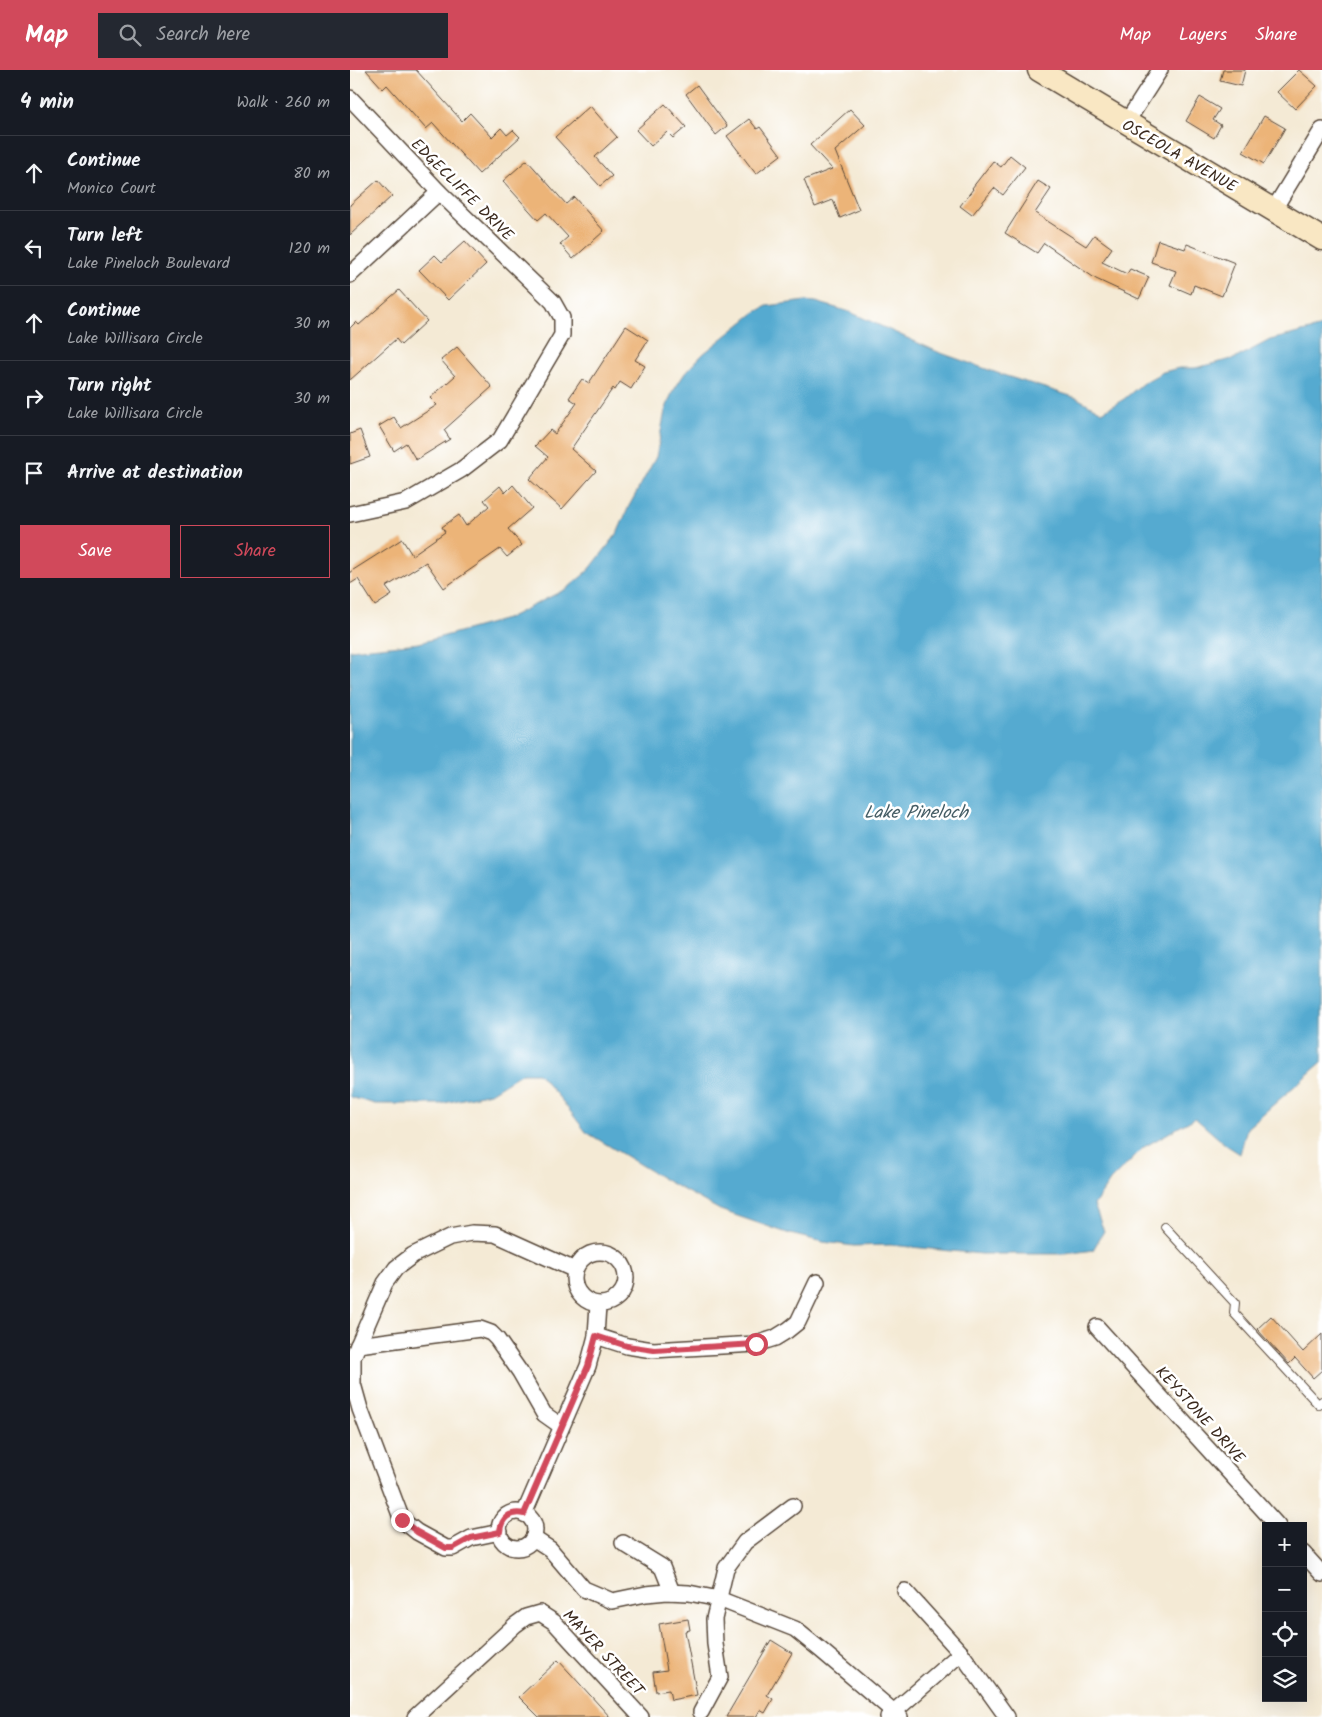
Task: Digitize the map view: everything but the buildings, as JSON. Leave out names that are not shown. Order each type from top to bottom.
[{"type":"street","name":"OSCEOLA AVENUE","points":[[1039,70],[1322,239]]},
{"type":"street","points":[[1126,123],[1160,70]]},
{"type":"street","name":"EDGECLIFFE DRIVE","points":[[350,98],[439,192],[553,302],[562,318],[562,335],[500,440],[461,470],[406,502],[350,514]]},
{"type":"street","points":[[1274,209],[1322,130]]},
{"type":"street","points":[[350,275],[439,192]]},
{"type":"street","points":[[500,1532],[471,1538],[453,1548],[446,1548],[417,1532],[402,1520],[360,1409],[353,1384],[353,1357],[385,1283],[396,1268],[413,1255],[450,1237],[472,1232],[496,1234],[574,1270]]},
{"type":"street","points":[[599,1252],[608,1253],[622,1263],[626,1272],[626,1281],[624,1290],[616,1300],[598,1305],[586,1302],[580,1297],[575,1289],[573,1279],[574,1270],[580,1260],[588,1255],[599,1252]]},
{"type":"street","points":[[596,1336],[627,1346],[654,1350],[756,1344],[775,1338],[798,1322],[817,1282]]},
{"type":"street","points":[[524,1514],[588,1366],[596,1336],[598,1305]]},
{"type":"street","name":"KEYSTONE DRIVE","points":[[1097,1327],[1274,1522]]},
{"type":"street","points":[[358,1345],[480,1330],[491,1333],[520,1372],[544,1414],[561,1426]]},
{"type":"street","points":[[701,1712],[720,1677],[715,1644],[714,1618],[726,1568],[745,1542],[793,1506]]},
{"type":"street","points":[[518,1512],[524,1514],[532,1520],[535,1526],[533,1538],[524,1547],[512,1547],[505,1543],[500,1532],[502,1521],[506,1516],[518,1512]]},
{"type":"street","points":[[533,1538],[550,1549],[584,1589],[612,1601],[646,1594],[689,1593],[719,1599],[795,1630],[894,1715],[961,1653]]},
{"type":"street","points":[[623,1543],[662,1567],[672,1592]]},
{"type":"street","points":[[1307,1557],[1322,1574]]},
{"type":"street","points":[[906,1591],[961,1653],[1007,1717]]},
{"type":"street","name":"MAYER STREET","points":[[415,1717],[516,1625],[526,1617],[540,1613],[554,1622],[641,1717]]},
{"type":"lane","points":[[1165,1227],[1235,1303],[1234,1313],[1318,1404],[1322,1401]]},
{"type":"water","name":"Lake Pineloch","points":[[805,301],[816,302],[850,312],[938,352],[1077,398],[1102,412],[1124,399],[1143,383],[1163,372],[1179,368],[1195,368],[1236,358],[1270,340],[1322,327],[1322,1062],[1247,1128],[1240,1154],[1226,1145],[1195,1118],[1144,1147],[1110,1181],[1094,1205],[1104,1231],[1093,1250],[1066,1254],[981,1254],[891,1245],[854,1246],[823,1242],[790,1234],[720,1210],[667,1181],[586,1132],[538,1073],[522,1073],[490,1093],[440,1104],[375,1104],[350,1097],[350,650],[419,643],[506,619],[568,588],[589,570],[617,534],[629,506],[656,457],[665,411],[672,393],[685,373],[703,354],[754,313],[767,306]]},
{"type":"route","points":[[402,1520],[417,1532],[446,1548],[453,1548],[471,1538],[500,1532],[500,1526],[506,1516],[518,1512],[524,1514],[588,1366],[596,1336],[627,1346],[654,1350],[756,1344]]}]
